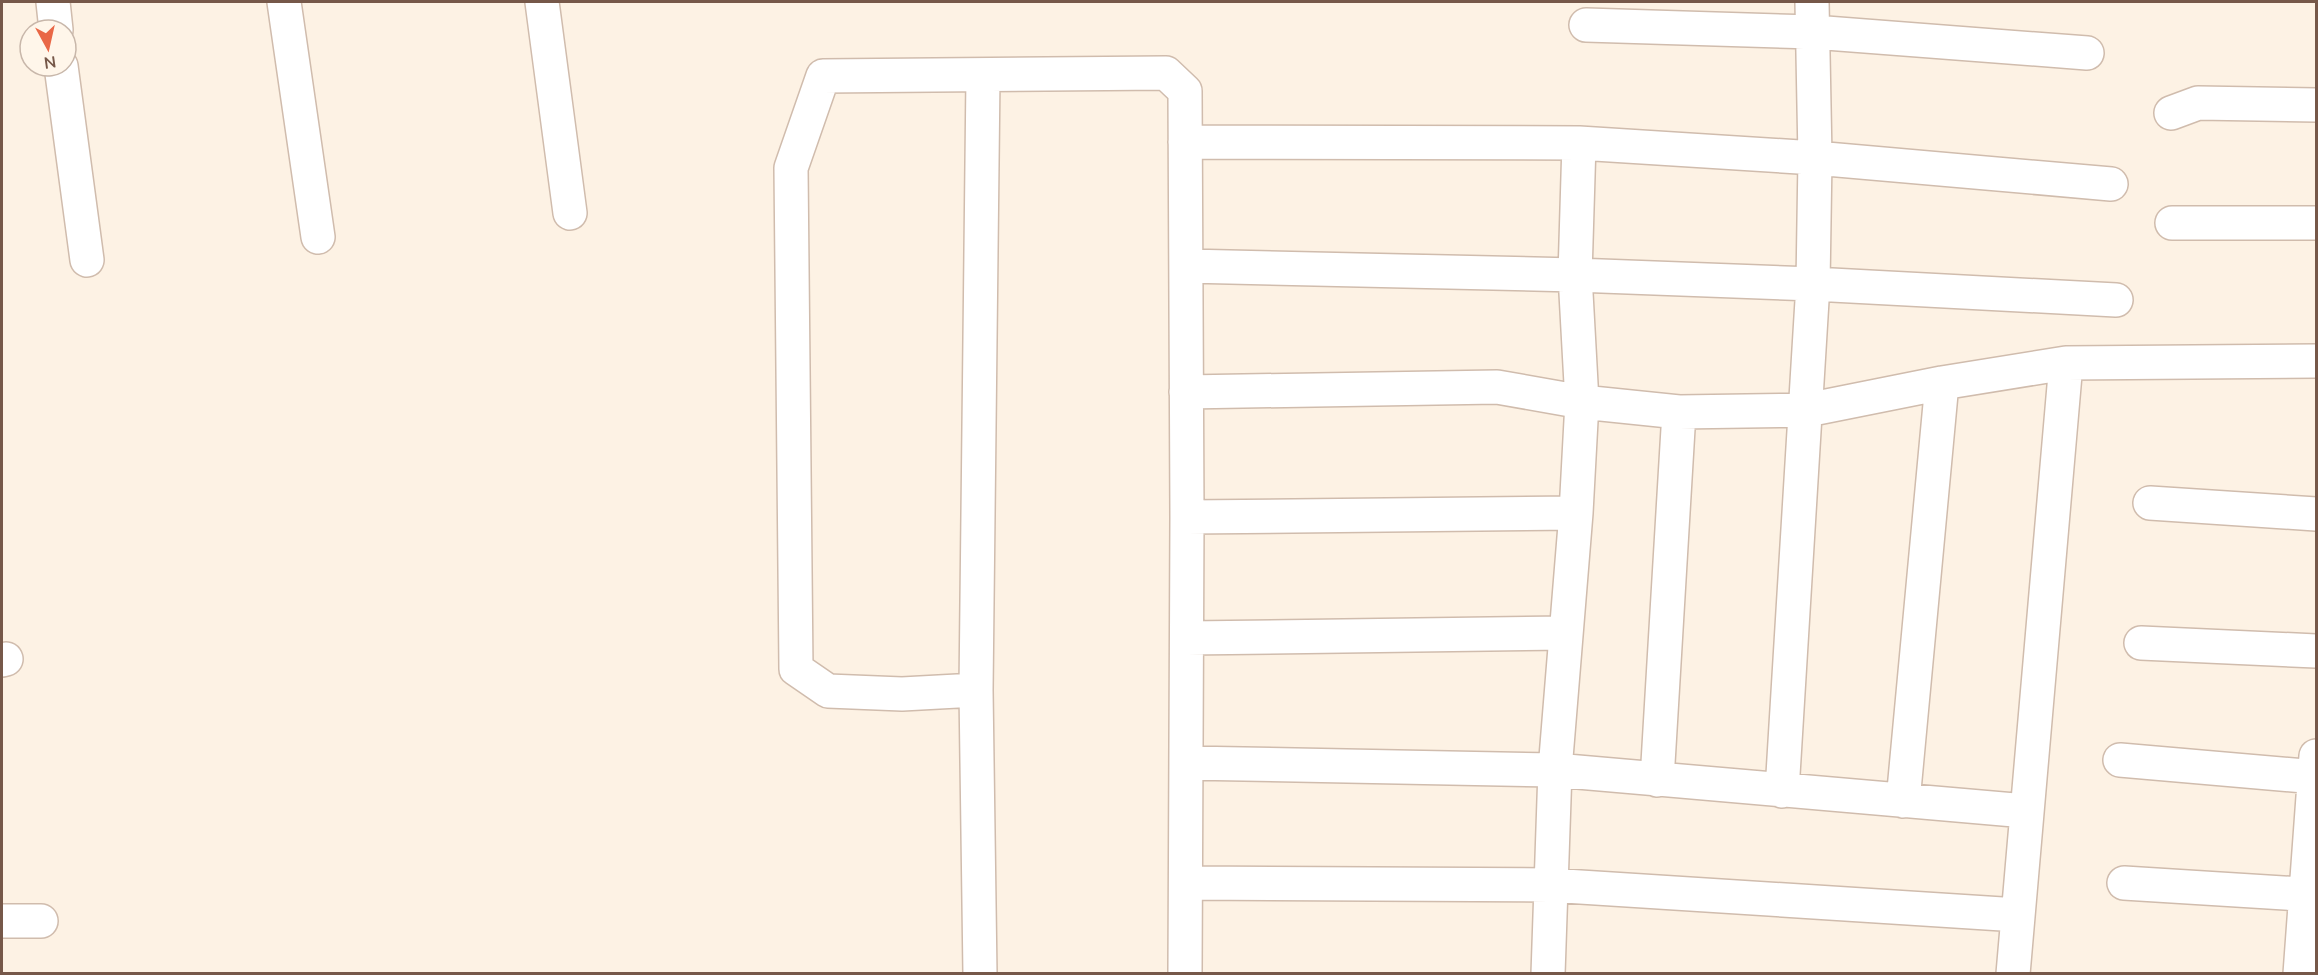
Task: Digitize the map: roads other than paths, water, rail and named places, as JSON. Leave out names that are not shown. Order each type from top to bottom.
[{"type":"street","points":[[53,2],[55,18]]},
{"type":"street","points":[[284,2],[318,237]]},
{"type":"street","points":[[542,2],[570,213]]},
{"type":"street","points":[[1586,25],[1812,17],[2087,54]]},
{"type":"street","points":[[1782,791],[1813,284],[1815,158],[1812,17]]},
{"type":"street","points":[[976,690],[902,694],[828,691],[796,669],[791,168],[823,76],[1166,73],[1185,91],[1187,266],[1185,974]]},
{"type":"street","points":[[980,974],[976,690],[983,76]]},
{"type":"street","points":[[63,78],[87,260]]},
{"type":"street","points":[[2171,113],[2198,103],[2316,105]]},
{"type":"street","points":[[1185,142],[1579,143],[1815,158],[2111,184]]},
{"type":"street","points":[[1548,974],[1549,885],[1555,770],[1576,513],[1582,402],[1575,275],[1579,143]]},
{"type":"street","points":[[2172,223],[2316,223]]},
{"type":"street","points":[[1187,266],[1575,275],[1813,284],[2116,300]]},
{"type":"street","points":[[1186,392],[1497,387],[1582,402],[1679,412],[1807,410],[1942,383],[2066,363],[2316,361]]},
{"type":"street","points":[[2013,974],[2066,363]]},
{"type":"street","points":[[1903,801],[1942,383]]},
{"type":"street","points":[[1657,780],[1679,412]]},
{"type":"street","points":[[2150,502],[2316,514]]},
{"type":"street","points":[[1187,517],[1576,513]]},
{"type":"street","points":[[1187,638],[1566,633]]},
{"type":"street","points":[[2142,643],[2316,651]]},
{"type":"street","points":[[2120,760],[2316,770],[2312,894],[2300,974]]},
{"type":"street","points":[[1187,763],[1555,770],[2026,811]]},
{"type":"street","points":[[2124,883],[2312,894]]},
{"type":"street","points":[[1186,884],[1549,885],[2018,915]]},
{"type":"street","points":[[2,921],[41,921]]}]
